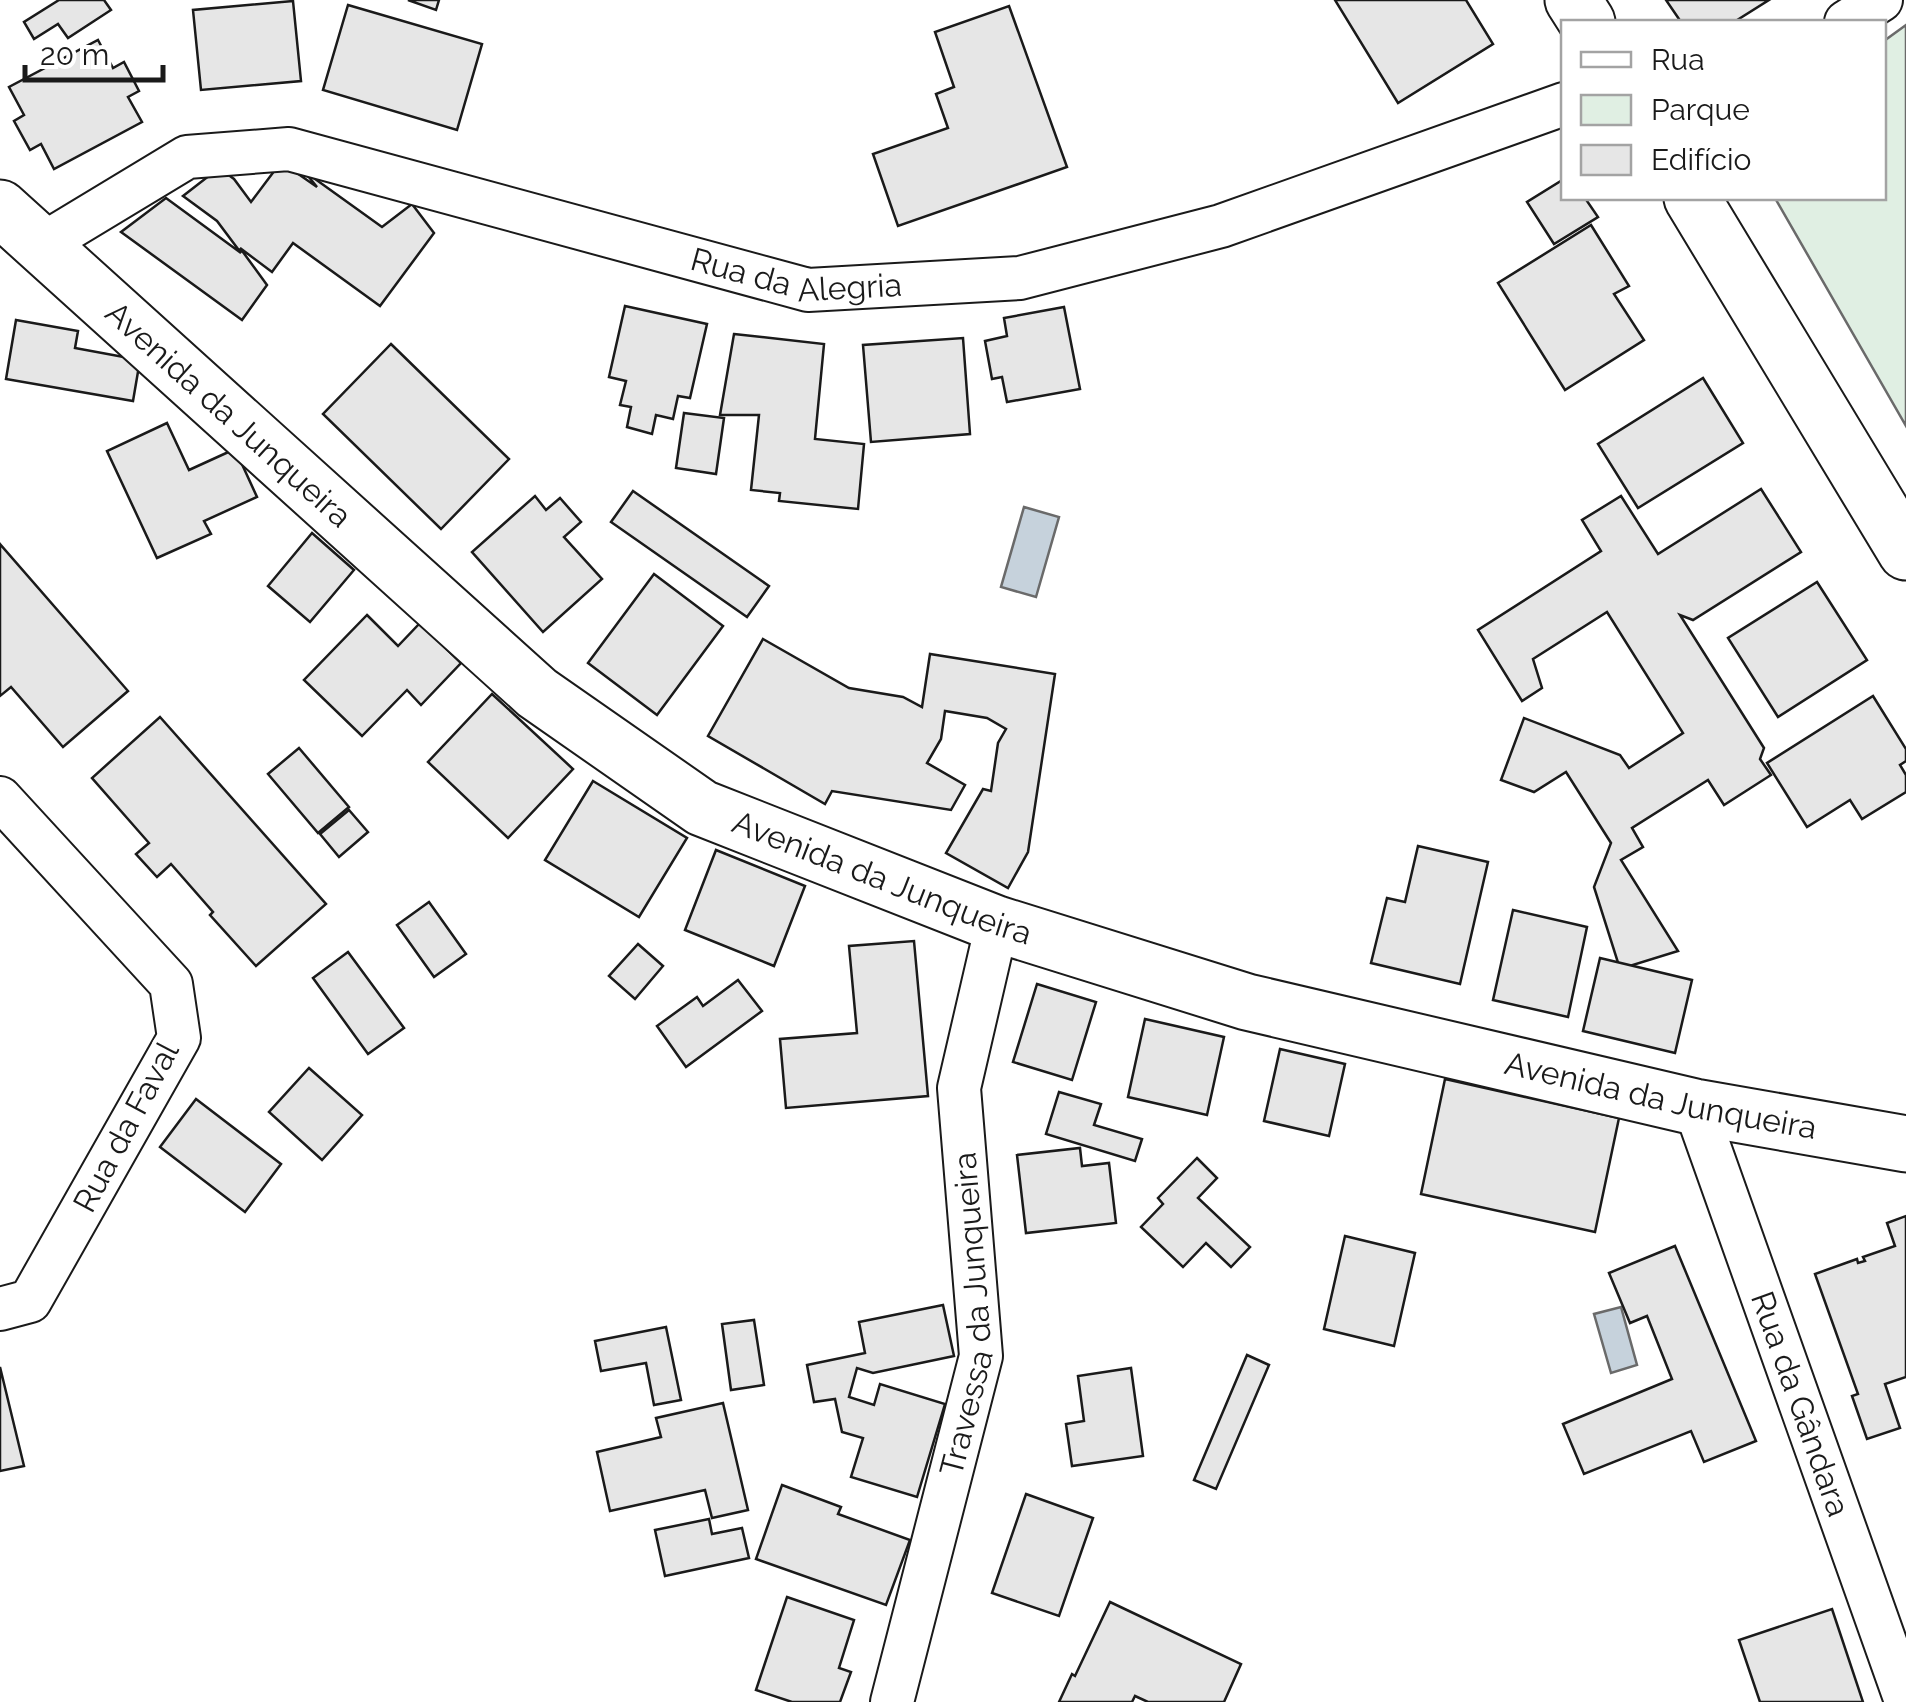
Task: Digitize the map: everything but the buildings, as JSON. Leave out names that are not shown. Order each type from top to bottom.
[{"type":"street","points":[[1849,20],[1881,0]]},
{"type":"street","name":"Rua da Alegria","points":[[11,220],[186,157],[289,149],[808,290],[1020,278],[1221,226],[1561,105]]},
{"type":"street","points":[[1693,200],[1906,552]]},
{"type":"street","name":"Avenida da Junqueira","points":[[11,220],[537,693],[702,808],[997,924],[1247,1002],[1695,1107],[1906,1144]]},
{"type":"street","name":"Rua da Faval","points":[[0,798],[172,984],[179,1038],[30,1301],[0,1309]]},
{"type":"street","name":"Travessa da Junqueira","points":[[892,1702],[981,1356],[959,1088],[997,924]]},
{"type":"street","name":"Rua da Gândara","points":[[1695,1107],[1906,1701]]},
{"type":"green space","points":[[1906,25],[1906,426],[1776,200],[1886,200],[1886,40]]},
{"type":"shaded area","points":[[1024,507],[1059,517],[1036,597],[1001,587]]},
{"type":"shaded area","points":[[1621,1307],[1637,1365],[1611,1373],[1594,1314]]}]
